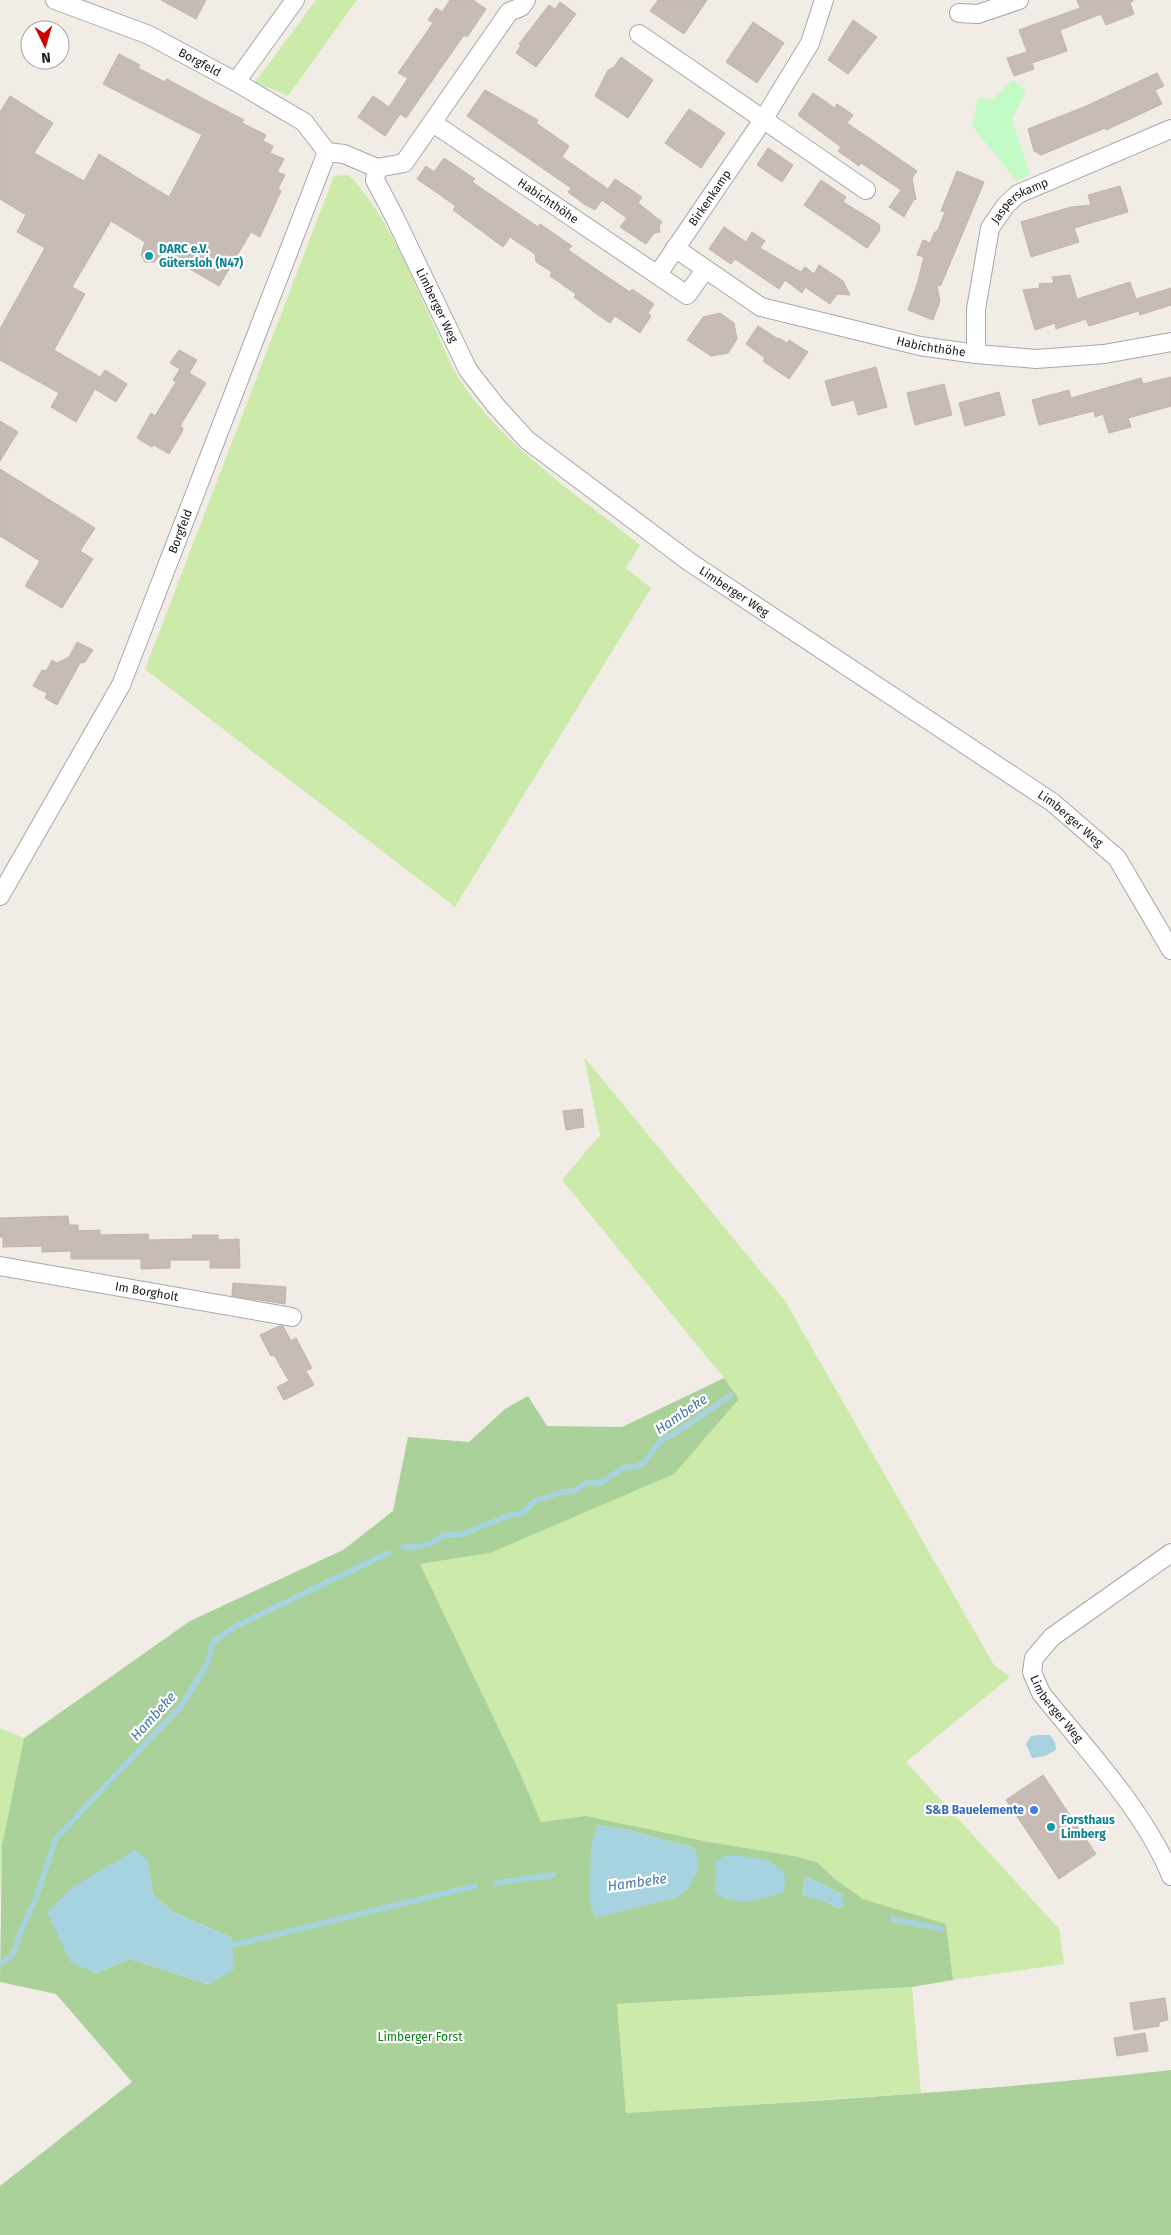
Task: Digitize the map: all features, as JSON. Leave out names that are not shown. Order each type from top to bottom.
[{"type":"street","name":"Borgfeld","points":[[0,896],[121,684],[327,152],[304,122],[236,82],[149,35],[55,0]]},
{"type":"street","points":[[236,82],[295,0]]},
{"type":"street","points":[[327,152],[344,154],[377,168],[404,163],[433,123],[508,6],[521,7],[526,0]]},
{"type":"street","name":"Birkenkamp","points":[[658,274],[762,120],[810,43],[824,0]]},
{"type":"street","points":[[959,13],[978,14],[1019,0]]},
{"type":"street","points":[[638,34],[866,190]]},
{"type":"street","name":"Habichthöhe","points":[[433,123],[687,295],[705,270]]},
{"type":"street","name":"Jasperskamp","points":[[976,354],[976,309],[990,228],[1006,204],[1018,194],[1171,130]]},
{"type":"street","name":"Limberger Weg","points":[[377,168],[374,180],[394,216],[468,370],[496,406],[527,440],[691,563],[1052,802],[1117,858],[1171,950]]},
{"type":"street","name":"Habichthöhe","points":[[675,248],[761,308],[910,344],[976,354],[1036,359],[1104,354],[1171,342]]},
{"type":"street","name":"Im Borgholt","points":[[0,1266],[292,1317]]},
{"type":"street","name":"Limberger Weg","points":[[1171,1553],[1052,1637],[1034,1658],[1032,1672],[1041,1692],[1124,1797],[1163,1856],[1171,1876]]},
{"type":"green space","points":[[316,0],[357,0],[288,96],[255,82]]},
{"type":"green space","points":[[1013,80],[1026,91],[1012,120],[1030,174],[1017,181],[972,126],[978,97],[991,100]]},
{"type":"green space","points":[[349,175],[364,193],[389,232],[451,363],[476,402],[496,425],[542,468],[640,545],[626,568],[651,588],[455,907],[145,669],[334,176]]},
{"type":"green space","points":[[584,1057],[785,1301],[994,1665],[1010,1677],[906,1762],[1059,1929],[1064,1964],[953,1980],[946,1924],[863,1899],[836,1880],[817,1862],[586,1816],[541,1822],[520,1773],[420,1564],[490,1553],[739,1399],[724,1378],[562,1180],[600,1135]]},
{"type":"green space","name":"Limberger Forst","points":[[724,1378],[739,1399],[674,1474],[490,1553],[420,1564],[520,1773],[541,1822],[586,1816],[817,1862],[836,1880],[863,1899],[946,1924],[953,1980],[912,1987],[617,2004],[626,2113],[967,2090],[1171,2070],[1171,2235],[0,2235],[0,2186],[132,2082],[56,1994],[0,1982],[2,1845],[24,1738],[190,1621],[343,1550],[393,1511],[408,1437],[469,1442],[505,1409],[528,1396],[547,1426],[622,1427]],"holes":[[[597,1825],[628,1830],[695,1848],[589,1902]],[[147,1859],[153,1895],[173,1912],[232,1938],[208,1984],[130,1959],[96,1973]],[[805,1877],[829,1887],[843,1896],[843,1905],[838,1908],[824,1901],[803,1895]]]},
{"type":"green space","points":[[0,1728],[24,1738],[2,1845],[0,1897]]},
{"type":"green space","points":[[912,1987],[921,2093],[626,2113],[616,2004]]},
{"type":"water","points":[[1050,1735],[1055,1742],[1056,1750],[1045,1756],[1032,1758],[1026,1744],[1031,1736]]},
{"type":"water","points":[[597,1825],[628,1830],[695,1848],[699,1868],[689,1888],[678,1897],[596,1918],[589,1902],[591,1847]]},
{"type":"water","points":[[135,1850],[147,1859],[153,1895],[173,1912],[232,1938],[234,1970],[208,1984],[130,1959],[96,1973],[71,1963],[47,1912],[73,1887]]},
{"type":"water","points":[[725,1855],[756,1858],[777,1866],[783,1872],[785,1881],[782,1893],[756,1900],[739,1901],[723,1897],[715,1892],[716,1862]]},
{"type":"water","points":[[805,1877],[829,1887],[843,1896],[843,1905],[838,1908],[824,1901],[803,1895]]},
{"type":"building","points":[[161,0],[206,0],[196,19]]},
{"type":"building","points":[[450,0],[473,0],[486,9],[467,37],[464,35],[406,118],[400,114],[385,136],[358,117],[373,96],[389,107],[408,78],[398,73],[433,23],[428,20],[436,8],[442,12]]},
{"type":"building","points":[[658,0],[707,0],[684,34],[650,11]]},
{"type":"building","points":[[1077,0],[1134,0],[1130,3],[1134,14],[1106,25],[1101,14],[1060,30],[1067,51],[1032,63],[1034,69],[1014,76],[1007,58],[1027,52],[1019,30],[1080,8]]},
{"type":"building","points":[[560,2],[576,14],[536,67],[516,53],[521,45],[519,44],[549,5],[555,9]]},
{"type":"building","points":[[853,20],[877,37],[848,74],[828,60]]},
{"type":"building","points":[[753,22],[784,43],[757,83],[726,62]]},
{"type":"building","points":[[119,54],[140,65],[138,68],[165,82],[167,79],[244,120],[242,123],[266,135],[263,141],[273,146],[270,153],[284,159],[277,172],[285,175],[278,189],[281,191],[260,237],[251,232],[219,286],[163,253],[154,262],[145,262],[141,254],[145,242],[111,221],[72,287],[85,294],[54,350],[100,377],[105,370],[127,384],[116,402],[95,389],[76,422],[51,407],[59,393],[0,360],[0,329],[45,248],[17,232],[26,215],[0,199],[0,112],[10,96],[53,123],[34,153],[84,181],[99,154],[169,197],[202,135],[103,84]]},
{"type":"building","points":[[621,57],[653,80],[628,118],[595,96],[608,70],[614,67]]},
{"type":"building","points":[[1157,73],[1164,86],[1155,90],[1162,104],[1106,130],[1105,128],[1041,155],[1034,151],[1028,129],[1084,107]]},
{"type":"building","points":[[485,90],[538,120],[536,123],[569,146],[562,157],[608,189],[615,179],[642,197],[638,203],[662,222],[659,226],[660,232],[654,233],[646,244],[620,227],[627,218],[602,200],[595,210],[584,204],[568,192],[571,188],[467,116]]},
{"type":"building","points":[[813,93],[835,108],[837,104],[853,115],[847,123],[917,171],[912,178],[916,200],[914,199],[904,217],[889,207],[901,190],[861,163],[859,166],[838,151],[841,147],[798,115]]},
{"type":"building","points":[[689,109],[725,133],[701,168],[665,143]]},
{"type":"building","points":[[768,148],[793,165],[782,182],[757,165]]},
{"type":"building","points":[[444,158],[475,179],[472,182],[538,227],[540,224],[572,246],[568,250],[630,292],[632,289],[654,304],[648,313],[651,316],[640,333],[615,316],[610,323],[598,315],[574,297],[576,294],[550,276],[552,272],[536,262],[535,254],[510,237],[503,247],[453,210],[456,206],[417,179],[426,166],[434,172]]},
{"type":"building","points":[[957,171],[984,182],[941,285],[937,286],[940,301],[933,320],[908,310],[924,257],[917,255],[923,240],[930,243],[934,233],[938,230],[945,212],[941,211]]},
{"type":"building","points":[[821,180],[846,197],[843,202],[879,224],[880,230],[867,248],[804,205]]},
{"type":"building","points":[[1120,186],[1128,212],[1074,228],[1079,242],[1031,257],[1021,222],[1071,207],[1091,205],[1088,195]]},
{"type":"building","points":[[724,227],[746,242],[752,232],[765,241],[760,248],[801,272],[805,267],[814,274],[819,265],[843,281],[850,295],[837,294],[830,304],[805,287],[802,293],[785,280],[779,289],[735,259],[731,264],[709,249]]},
{"type":"building","points":[[1070,275],[1077,299],[1130,282],[1136,299],[1171,288],[1171,305],[1140,315],[1139,311],[1089,326],[1086,319],[1056,329],[1055,323],[1035,330],[1023,290],[1040,288],[1039,284],[1054,283],[1052,277]]},
{"type":"building","points":[[720,313],[734,323],[737,339],[728,353],[711,356],[687,340],[703,317]]},
{"type":"building","points":[[758,326],[778,339],[787,343],[789,340],[808,352],[789,379],[763,361],[765,358],[746,344]]},
{"type":"building","points":[[179,350],[197,360],[189,373],[206,383],[180,426],[183,428],[182,432],[169,454],[137,438],[151,413],[155,416],[176,382],[173,380],[180,369],[170,363]]},
{"type":"building","points":[[876,367],[887,407],[858,415],[854,400],[832,406],[825,381]]},
{"type":"building","points":[[1171,377],[1171,406],[1128,418],[1131,427],[1109,433],[1103,414],[1095,417],[1094,411],[1039,425],[1032,400],[1069,390],[1071,398],[1141,378],[1143,384]]},
{"type":"building","points":[[944,384],[952,415],[915,425],[907,393]]},
{"type":"building","points":[[999,392],[1005,415],[965,426],[959,403]]},
{"type":"building","points":[[0,421],[18,432],[0,461]]},
{"type":"building","points":[[0,469],[95,528],[80,551],[93,559],[62,608],[25,586],[40,561],[0,536]]},
{"type":"building","points":[[77,642],[93,650],[85,662],[80,663],[57,705],[45,698],[47,693],[33,686],[42,670],[46,671],[52,660],[57,663],[69,657]]},
{"type":"building","points":[[582,1109],[584,1127],[566,1130],[563,1111]]},
{"type":"building","points":[[68,1216],[69,1225],[78,1225],[78,1231],[100,1230],[100,1235],[148,1234],[149,1240],[193,1239],[192,1235],[218,1235],[218,1240],[239,1239],[240,1268],[210,1268],[210,1260],[170,1260],[170,1268],[141,1269],[141,1259],[71,1259],[71,1251],[42,1252],[42,1246],[3,1247],[3,1237],[0,1237],[0,1218]]},
{"type":"building","points":[[233,1283],[286,1287],[285,1304],[232,1296]]},
{"type":"building","points":[[283,1326],[291,1341],[296,1338],[312,1368],[306,1371],[314,1385],[284,1400],[277,1387],[289,1381],[274,1355],[271,1356],[260,1335]]},
{"type":"building","name":"Forsthaus Limberg","points":[[1043,1775],[1096,1854],[1059,1879],[1006,1800]]},
{"type":"building","points":[[1165,1998],[1168,2020],[1159,2022],[1159,2026],[1134,2030],[1130,2003]]},
{"type":"building","points":[[1145,2033],[1148,2051],[1117,2056],[1114,2038]]},
{"type":"waterway","name":"Hambeke","points":[[403,1547],[418,1547],[434,1542],[444,1535],[463,1534],[507,1516],[523,1513],[535,1501],[562,1492],[575,1491],[586,1483],[600,1483],[623,1468],[635,1467],[644,1463],[660,1441],[674,1434],[731,1395]]},
{"type":"waterway","name":"Hambeke","points":[[0,1963],[8,1959],[15,1950],[37,1895],[56,1838],[182,1705],[207,1664],[214,1641],[236,1626],[388,1553]]},
{"type":"waterway","name":"Hambeke","points":[[496,1883],[553,1875]]},
{"type":"waterway","name":"Hambeke","points":[[227,1944],[233,1945],[475,1886]]},
{"type":"waterway","name":"Hambeke","points":[[893,1919],[941,1929]]},
{"type":"place","name":"DARC e.V. Gütersloh (N47)","points":[[149,256]]},
{"type":"place","name":"S&B Bauelemente","points":[[1034,1810]]},
{"type":"place","name":"Forsthaus Limberg","points":[[1051,1827]]}]
